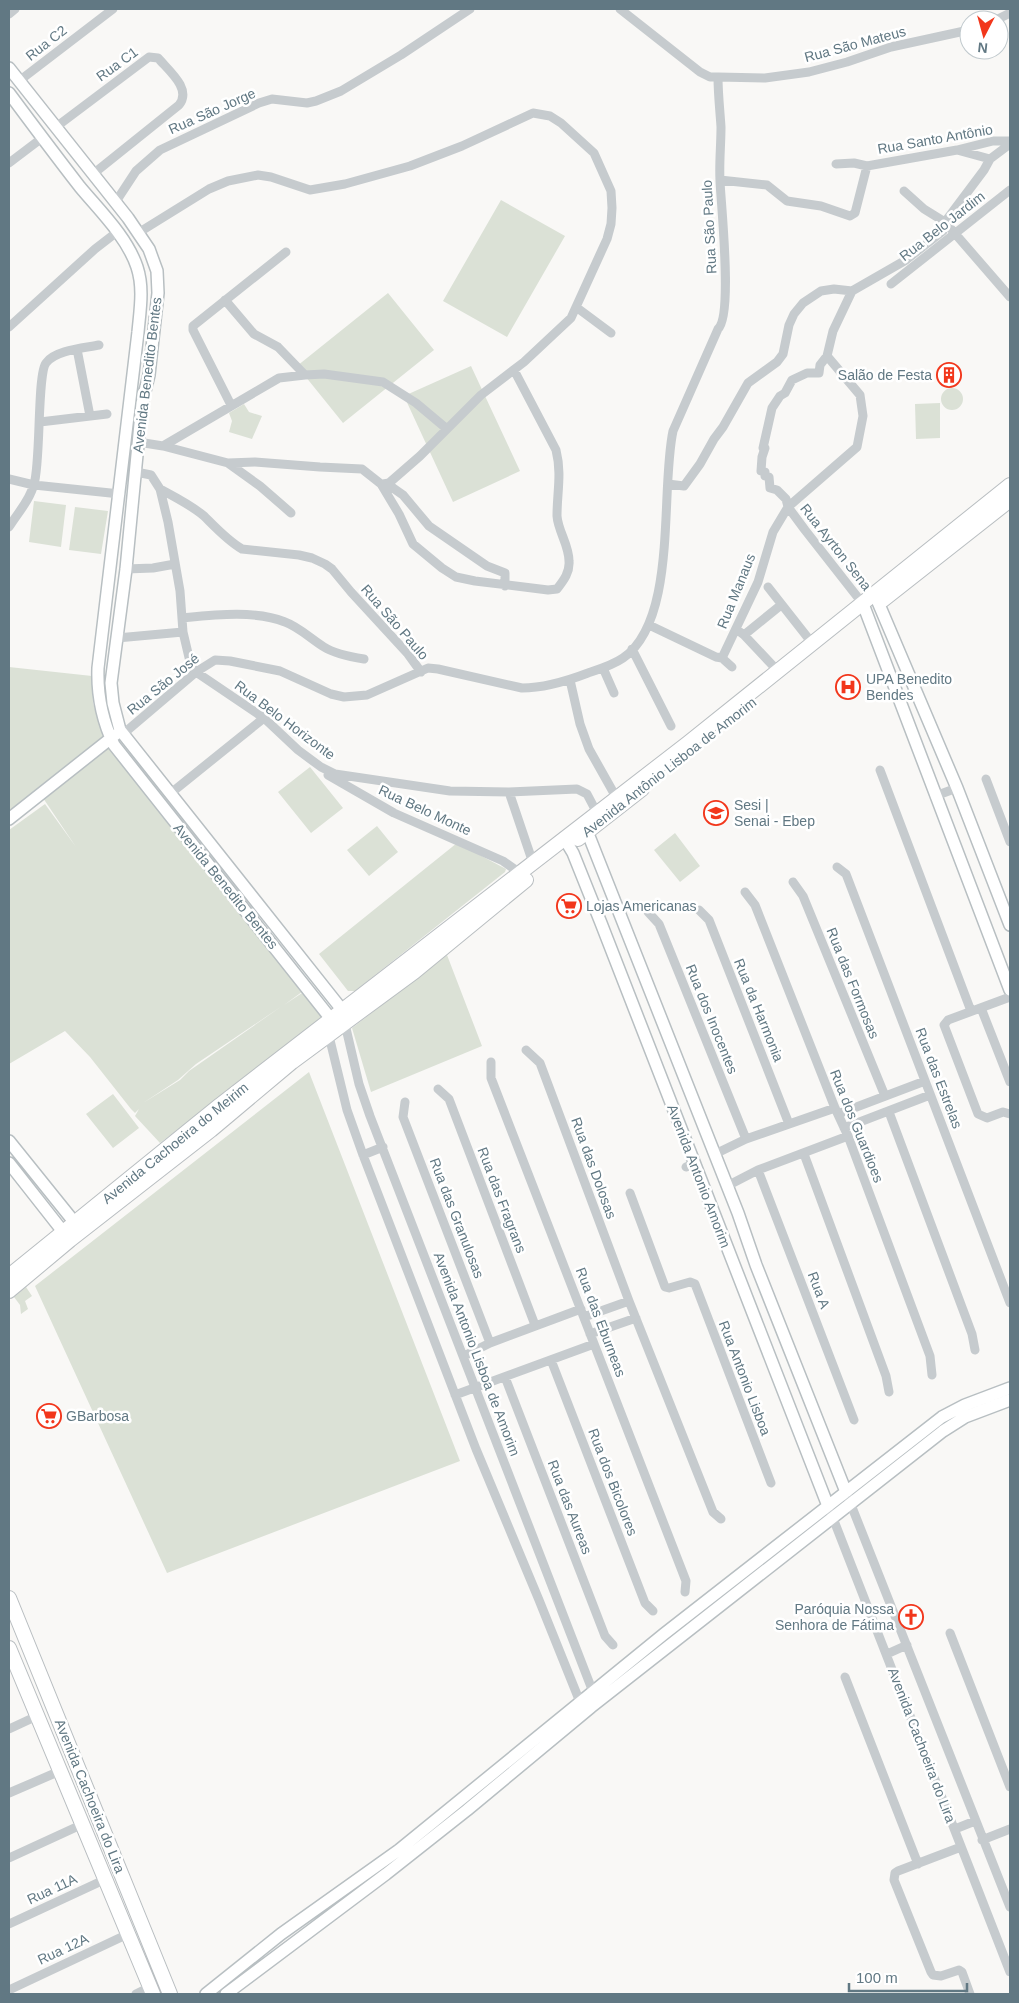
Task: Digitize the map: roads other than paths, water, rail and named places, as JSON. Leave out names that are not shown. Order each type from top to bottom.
[{"type":"main road","name":"Avenida Antônio Lisboa de Amorim","points":[[586,827],[597,813],[616,797],[695,737],[812,643],[871,604],[1010,485]]},
{"type":"main road","name":"Avenida Antônio Lisboa de Amorim","points":[[344,1017],[414,972],[566,842],[871,604],[1010,500]]},
{"type":"main road","name":"Avenida Antônio Lisboa de Amorim","points":[[329,1036],[344,1017],[520,873],[566,842]]},
{"type":"main road","name":"Avenida Cachoeira do Meirim","points":[[79,1227],[220,1105],[331,1019],[344,1017]]},
{"type":"main road","name":"Avenida Cachoeira do Meirim","points":[[9,1276],[67,1236],[211,1130],[292,1062],[329,1036]]},
{"type":"main road","name":"Avenida Cachoeira do Meirim","points":[[9,1291],[67,1236]]},
{"type":"main road","name":"Avenida Cachoeira do Lira","points":[[9,1598],[170,1994]]},
{"type":"main road","name":"Avenida Cachoeira do Lira","points":[[10,1656],[152,1991]]},
{"type":"street","points":[[9,14],[15,9]]},
{"type":"street","name":"Rua C2","points":[[19,81],[113,9]]},
{"type":"street","name":"Rua São Jorge","points":[[115,202],[136,171],[160,150],[259,103],[272,99],[307,103],[341,91],[401,56],[470,9]]},
{"type":"street","points":[[620,9],[700,72],[710,77],[718,77]]},
{"type":"street","name":"Rua São Mateus","points":[[718,77],[765,78],[809,72],[847,62],[891,47],[959,32]]},
{"type":"street","name":"Rua C1","points":[[56,127],[149,57],[154,56],[158,58],[183,88],[184,98],[179,106],[93,174]]},
{"type":"street","name":"Avenida Benedito Bentes","points":[[9,68],[138,232],[149,249],[157,271],[158,293],[149,375],[142,404],[126,569],[111,683],[113,703],[121,732],[171,793],[344,1017]]},
{"type":"street","name":"Rua São Paulo","points":[[160,489],[202,515],[242,549],[305,556],[325,564],[408,654],[421,672],[428,668],[438,669],[522,688],[570,680],[624,658],[643,636],[649,625],[660,584],[669,448],[673,431],[718,329],[722,326],[725,314],[725,259],[720,180],[721,128],[718,77]]},
{"type":"street","name":"Avenida Benedito Bentes","points":[[9,93],[128,248],[137,266],[142,294],[97,680],[101,710],[110,738],[331,1019]]},
{"type":"street","points":[[138,232],[208,189],[228,181],[258,176],[271,177],[310,190],[335,186],[410,166],[462,146],[525,116],[540,113],[550,116],[560,123],[594,153],[610,190],[611,224],[607,239],[571,318],[514,370],[481,395],[447,430],[385,483]]},
{"type":"street","points":[[9,163],[42,138]]},
{"type":"street","name":"Rua Santo Antônio","points":[[836,164],[854,163],[867,166],[957,150],[993,141],[1010,143]]},
{"type":"street","name":"Rua Belo Jardim","points":[[852,291],[906,260],[943,231],[945,222],[990,160],[1010,143]]},
{"type":"street","points":[[957,150],[990,160]]},
{"type":"street","points":[[64,166],[77,154]]},
{"type":"street","points":[[720,180],[766,185],[787,201],[821,206],[850,216],[854,213],[867,166]]},
{"type":"street","name":"Rua Belo Jardim","points":[[891,284],[1010,190]]},
{"type":"street","points":[[904,191],[924,209],[945,222],[1010,297]]},
{"type":"street","points":[[9,327],[94,249],[117,232]]},
{"type":"street","points":[[231,406],[192,328],[194,324],[286,252]]},
{"type":"street","points":[[668,484],[684,486],[723,427],[748,383],[777,362],[783,354],[789,325],[794,314],[803,303],[821,291],[834,289],[852,291],[833,330],[827,356],[860,395],[864,416],[861,434],[854,451],[788,507]]},
{"type":"street","points":[[226,300],[254,334],[278,347],[305,375]]},
{"type":"street","points":[[576,306],[611,333]]},
{"type":"street","points":[[9,527],[34,485],[40,422],[41,379],[44,364],[52,358],[77,349],[100,345]]},
{"type":"street","points":[[77,349],[90,416]]},
{"type":"street","name":"Rua Ayrton Sena","points":[[827,356],[820,365],[819,373],[808,374],[792,380],[785,393],[780,396],[772,408],[763,448],[765,448],[761,471],[765,472],[765,476],[769,476],[770,488],[776,490],[786,499],[788,507],[871,604]]},
{"type":"street","points":[[385,483],[413,544],[425,556],[456,577],[539,590],[557,588],[568,570],[569,559],[557,516],[560,475],[559,461],[556,450],[514,370]]},
{"type":"street","points":[[163,446],[280,378],[305,375],[324,374],[383,382],[416,403],[447,430]]},
{"type":"street","points":[[129,402],[142,404]]},
{"type":"street","points":[[40,422],[107,414]]},
{"type":"street","points":[[138,442],[163,446],[228,463],[255,462],[320,467],[354,467],[368,472],[404,495],[429,526],[487,566],[505,573],[505,586]]},
{"type":"street","points":[[228,463],[260,486],[292,513]]},
{"type":"street","points":[[136,472],[151,476],[160,489],[175,564],[183,632],[192,666],[196,672]]},
{"type":"street","points":[[9,479],[34,485],[120,494]]},
{"type":"street","name":"Rua Manaus","points":[[722,658],[758,582],[773,532],[788,507]]},
{"type":"street","points":[[126,569],[153,568],[175,564]]},
{"type":"street","points":[[768,588],[812,643]]},
{"type":"street","points":[[744,635],[782,604]]},
{"type":"street","points":[[871,604],[956,788],[1010,925]]},
{"type":"street","points":[[871,604],[935,796],[1008,972],[1010,990]]},
{"type":"street","points":[[182,618],[215,615],[264,616],[286,622],[324,648],[364,658]]},
{"type":"street","points":[[649,625],[716,658],[722,658],[732,666]]},
{"type":"street","points":[[736,629],[778,670]]},
{"type":"street","name":"Rua São José","points":[[117,638],[183,632]]},
{"type":"street","points":[[632,649],[671,726]]},
{"type":"street","name":"Rua São José","points":[[121,732],[196,672],[215,660],[230,661],[280,671],[331,694],[344,697],[368,695],[421,672]]},
{"type":"street","points":[[603,668],[614,693]]},
{"type":"street","name":"Rua Belo Horizonte","points":[[196,672],[264,718],[298,750],[321,767],[335,774],[450,791],[582,790],[587,794],[597,813]]},
{"type":"street","points":[[570,680],[580,724],[589,749],[616,797]]},
{"type":"street","points":[[171,793],[264,718]]},
{"type":"street","points":[[9,819],[110,738],[121,732]]},
{"type":"street","name":"Rua Belo Monte","points":[[321,767],[339,781],[394,813],[503,861],[520,873]]},
{"type":"street","points":[[880,770],[971,1011]]},
{"type":"street","points":[[986,779],[1010,842]]},
{"type":"street","points":[[935,796],[956,788]]},
{"type":"street","points":[[509,792],[533,863]]},
{"type":"street","name":"Avenida Antonio Amorim","points":[[586,827],[848,1498]]},
{"type":"street","name":"Avenida Antonio Amorim","points":[[566,842],[573,853],[669,1098],[690,1165],[737,1272],[828,1506]]},
{"type":"street","name":"Rua das Estrelas","points":[[837,867],[846,874],[1010,1303]]},
{"type":"street","name":"Rua das Formosas","points":[[793,882],[803,896],[885,1096]]},
{"type":"street","name":"Rua dos Guardioes","points":[[745,892],[756,905],[836,1111],[846,1132],[930,1356],[932,1375]]},
{"type":"street","name":"Rua da Harmonia","points":[[699,910],[709,920],[789,1124]]},
{"type":"street","name":"Rua dos Inocentes","points":[[648,912],[659,924],[746,1139]]},
{"type":"street","points":[[601,923],[622,917]]},
{"type":"street","points":[[1010,997],[948,1020],[944,1025],[978,1114],[987,1118],[1003,1112],[1010,1114]]},
{"type":"street","points":[[981,1008],[1010,1082]]},
{"type":"street","name":"Avenida Antonio Lisboa de Amorim","points":[[344,1017],[360,1084],[410,1221],[593,1692]]},
{"type":"street","points":[[331,1019],[329,1036],[347,1110],[363,1156],[455,1395],[580,1702]]},
{"type":"street","name":"Rua das Dolosas","points":[[526,1050],[540,1063],[629,1301],[713,1512],[721,1519]]},
{"type":"street","name":"Rua das Eburneas","points":[[491,1062],[491,1078],[686,1581],[685,1592]]},
{"type":"street","name":"Avenida Antonio Amorim","points":[[715,1154],[746,1139],[789,1124],[885,1096],[925,1081]]},
{"type":"street","name":"Rua das Fragrans","points":[[438,1089],[450,1100],[535,1326]]},
{"type":"street","points":[[669,1098],[689,1090]]},
{"type":"street","name":"Avenida Antonio Amorim","points":[[727,1186],[758,1170],[804,1154],[846,1132],[930,1095]]},
{"type":"street","name":"Rua das Granulosas","points":[[405,1102],[403,1117],[490,1343]]},
{"type":"street","points":[[889,1112],[972,1334],[974,1350]]},
{"type":"street","points":[[9,1141],[79,1227]]},
{"type":"street","points":[[363,1156],[383,1147]]},
{"type":"street","points":[[804,1154],[886,1376],[889,1392]]},
{"type":"street","points":[[9,1163],[67,1236]]},
{"type":"street","name":"Rua A","points":[[758,1170],[854,1420]]},
{"type":"street","name":"Rua Antonio Lisboa","points":[[630,1193],[665,1286],[669,1288],[690,1282],[694,1283],[771,1482]]},
{"type":"street","points":[[737,1272],[756,1265]]},
{"type":"street","points":[[464,1356],[490,1343],[535,1326],[629,1301]]},
{"type":"street","points":[[590,1334],[636,1318]]},
{"type":"street","points":[[455,1395],[594,1344]]},
{"type":"street","name":"Rua dos Bicolores","points":[[551,1360],[645,1603],[653,1610]]},
{"type":"street","name":"Rua das Aureas","points":[[505,1377],[605,1636],[613,1645]]},
{"type":"street","points":[[226,1994],[386,1874],[467,1810],[591,1706],[833,1517],[848,1498],[942,1417],[965,1405],[1010,1388]]},
{"type":"street","points":[[206,1994],[282,1934],[399,1850],[580,1702],[828,1506],[848,1498],[965,1416],[1010,1400]]},
{"type":"street","name":"Avenida Cachoeira do Lira","points":[[848,1498],[1010,1907]]},
{"type":"street","name":"Avenida Cachoeira do Lira","points":[[828,1506],[1010,1972]]},
{"type":"street","points":[[950,1633],[1010,1787]]},
{"type":"street","points":[[887,1654],[907,1646]]},
{"type":"street","points":[[10,1656],[31,1652]]},
{"type":"street","points":[[846,1677],[918,1864]]},
{"type":"street","points":[[9,1729],[37,1716]]},
{"type":"street","points":[[9,1793],[60,1771]]},
{"type":"street","points":[[955,1829],[975,1821]]},
{"type":"street","points":[[9,1858],[82,1824]]},
{"type":"street","points":[[982,1840],[1010,1829]]},
{"type":"street","points":[[961,1847],[895,1873],[894,1880],[930,1972],[933,1975],[941,1976],[959,1970],[962,1972],[970,1994]]},
{"type":"street","name":"Rua 11A","points":[[9,1924],[106,1879]]},
{"type":"street","name":"Rua 12A","points":[[9,1990],[128,1934]]},
{"type":"street","points":[[136,1994],[152,1991]]},
{"type":"place","name":"Salão de Festa","points":[[949,375]]},
{"type":"place","name":"UPA Benedito Bendes","points":[[848,687]]},
{"type":"place","name":"Sesi | Senai - Ebep","points":[[716,813]]},
{"type":"place","name":"Lojas Americanas","points":[[569,906]]},
{"type":"place","name":"GBarbosa","points":[[49,1416]]},
{"type":"place","name":"Paróquia Nossa Senhora de Fátima","points":[[911,1617]]}]
